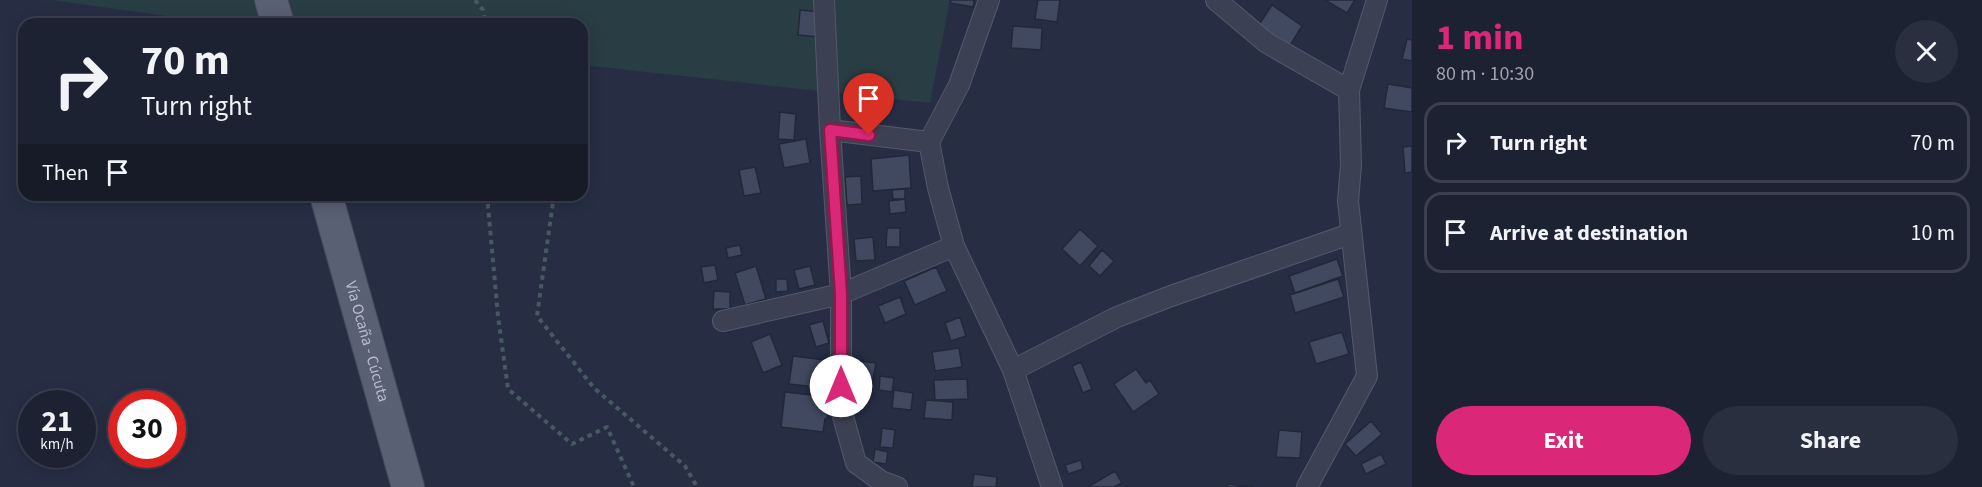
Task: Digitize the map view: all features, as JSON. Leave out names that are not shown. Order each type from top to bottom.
[{"type":"main road","points":[[271,0],[276,18]]},
{"type":"main road","name":"Vía Ocaña - Cúcuta","points":[[328,201],[408,487]]},
{"type":"street","points":[[824,0],[841,294],[841,409],[856,463],[880,481],[897,487]]},
{"type":"street","points":[[989,0],[958,85],[928,142],[954,246],[1013,370],[1052,487]]},
{"type":"street","points":[[1216,0],[1267,43],[1349,90]]},
{"type":"street","points":[[1307,487],[1367,376],[1350,234],[1349,90],[1377,0]]},
{"type":"street","points":[[830,130],[928,142]]},
{"type":"street","points":[[1013,370],[1117,317],[1350,234]]},
{"type":"street","points":[[723,321],[841,294],[954,246]]},
{"type":"path","points":[[475,0],[483,10],[485,18]]},
{"type":"path","points":[[488,201],[498,316],[508,389],[572,444],[607,427],[634,487]]},
{"type":"path","points":[[553,201],[537,316],[594,388],[685,466],[697,487]]},
{"type":"shaded area","points":[[52,0],[950,0],[930,103],[588,66],[588,18],[180,18]]},
{"type":"building","points":[[951,0],[974,0],[973,7],[950,3]]},
{"type":"building","points":[[1038,0],[1060,0],[1057,22],[1035,19]]},
{"type":"building","points":[[1325,0],[1355,0],[1347,13]]},
{"type":"building","points":[[1272,5],[1302,26],[1289,47],[1258,26]]},
{"type":"building","points":[[800,10],[822,12],[820,37],[798,35]]},
{"type":"building","points":[[1013,26],[1042,28],[1041,50],[1011,48]]},
{"type":"building","points":[[1407,39],[1412,40],[1412,61],[1402,59]]},
{"type":"building","points":[[1388,84],[1412,88],[1412,112],[1384,108]]},
{"type":"building","points":[[780,112],[796,114],[794,140],[778,139]]},
{"type":"building","points":[[806,139],[810,163],[784,168],[779,144]]},
{"type":"building","points":[[1412,146],[1412,172],[1405,173],[1403,147]]},
{"type":"building","points":[[909,155],[911,188],[873,191],[871,159]]},
{"type":"building","points":[[755,167],[761,193],[744,196],[739,170]]},
{"type":"building","points":[[861,176],[862,204],[847,205],[845,177]]},
{"type":"building","points":[[905,189],[905,199],[893,199],[892,190]]},
{"type":"building","points":[[905,199],[906,212],[890,214],[889,201]]},
{"type":"building","points":[[887,228],[900,228],[900,247],[886,247]]},
{"type":"building","points":[[1080,229],[1098,246],[1080,266],[1062,249]]},
{"type":"building","points":[[873,237],[875,260],[856,261],[854,239]]},
{"type":"building","points":[[740,245],[742,255],[728,258],[726,248]]},
{"type":"building","points":[[1102,250],[1114,261],[1100,276],[1089,266]]},
{"type":"building","points":[[1337,259],[1343,276],[1295,293],[1289,276]]},
{"type":"building","points":[[715,265],[718,280],[704,283],[701,267]]},
{"type":"building","points":[[756,266],[766,299],[745,305],[735,273]]},
{"type":"building","points":[[810,266],[815,285],[799,289],[794,270]]},
{"type":"building","points":[[936,267],[947,291],[915,305],[904,281]]},
{"type":"building","points":[[776,279],[787,279],[788,291],[776,292]]},
{"type":"building","points":[[1338,279],[1344,297],[1295,313],[1290,295]]},
{"type":"building","points":[[714,291],[730,292],[730,309],[713,309]]},
{"type":"building","points":[[900,297],[906,314],[885,323],[878,306]]},
{"type":"building","points":[[960,317],[966,336],[951,341],[945,323]]},
{"type":"building","points":[[823,321],[829,343],[816,347],[809,325]]},
{"type":"building","points":[[1342,332],[1349,354],[1316,364],[1309,342]]},
{"type":"building","points":[[770,334],[782,365],[763,373],[751,342]]},
{"type":"building","points":[[959,348],[962,367],[935,371],[932,352]]},
{"type":"building","points":[[793,356],[833,361],[831,377],[828,376],[826,388],[789,384]]},
{"type":"building","points":[[861,361],[876,363],[873,379],[858,376]]},
{"type":"building","points":[[1081,362],[1092,389],[1083,393],[1072,366]]},
{"type":"building","points":[[1136,369],[1146,383],[1150,380],[1159,394],[1133,412],[1114,384]]},
{"type":"building","points":[[880,376],[894,378],[892,392],[879,390]]},
{"type":"building","points":[[967,379],[968,399],[935,400],[934,380]]},
{"type":"building","points":[[894,390],[913,393],[911,410],[892,408]]},
{"type":"building","points":[[785,392],[830,397],[823,432],[781,427]]},
{"type":"building","points":[[926,400],[953,402],[952,420],[924,418]]},
{"type":"building","points":[[1371,421],[1382,434],[1356,456],[1345,444]]},
{"type":"building","points":[[882,428],[895,430],[893,448],[880,447]]},
{"type":"building","points":[[1279,430],[1302,432],[1300,458],[1276,457]]},
{"type":"building","points":[[875,449],[888,452],[886,464],[873,462]]},
{"type":"building","points":[[1381,454],[1386,464],[1366,474],[1361,464]]},
{"type":"building","points":[[1081,460],[1083,469],[1068,474],[1065,465]]},
{"type":"building","points":[[1115,471],[1122,483],[1114,487],[1088,487]]},
{"type":"building","points":[[974,474],[997,477],[996,487],[972,487]]},
{"type":"building","points":[[1228,484],[1254,487],[1227,487]]},
{"type":"route","points":[[841,386],[841,294],[830,130],[869,135]]}]
